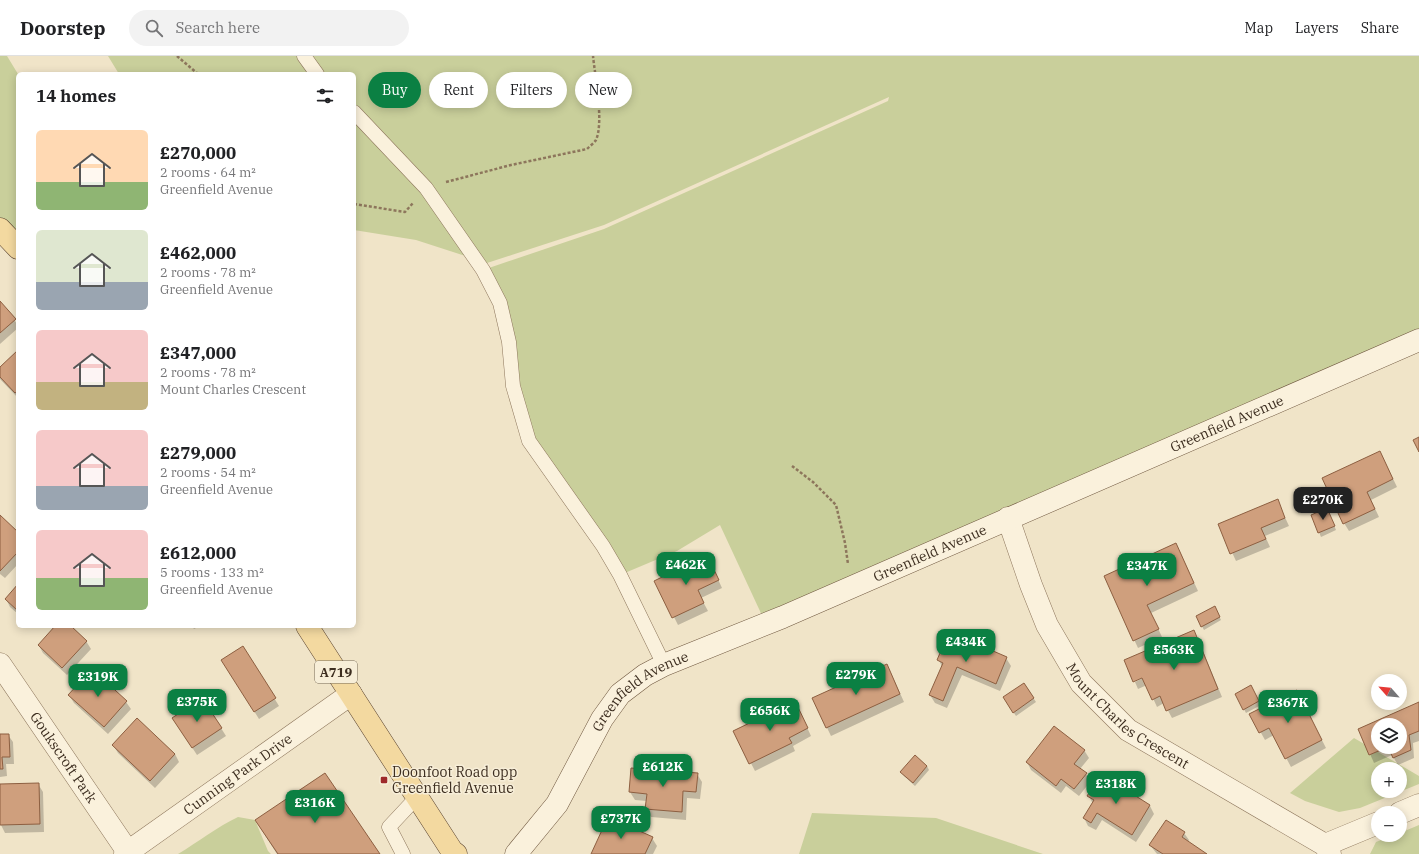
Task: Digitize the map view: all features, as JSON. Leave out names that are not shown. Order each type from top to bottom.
[{"type":"main road","points":[[0,229],[16,246]]},
{"type":"main road","name":"A719","points":[[308,628],[452,851],[456,854]]},
{"type":"street","name":"Greenfield Avenue","points":[[516,854],[557,804],[602,719],[620,694],[645,674],[848,589],[1419,340]]},
{"type":"street","name":"Mount Charles Crescent","points":[[1008,518],[1031,585],[1047,625],[1081,683],[1128,730],[1327,850],[1371,826]]},
{"type":"street","name":"Goukscroft Park","points":[[0,664],[126,853]]},
{"type":"street","name":"Cunning Park Drive","points":[[126,853],[351,694]]},
{"type":"street","points":[[1407,810],[1419,805]]},
{"type":"lane","points":[[304,56],[316,72]]},
{"type":"lane","points":[[356,114],[426,188],[483,270],[500,303],[509,342],[513,386],[529,441],[603,546],[620,575],[664,665]]},
{"type":"lane","points":[[403,854],[389,827],[417,797]]},
{"type":"path","points":[[177,56],[196,72]]},
{"type":"path","points":[[356,204],[405,212],[426,188],[512,165],[587,149],[596,141],[599,127],[598,100],[593,56]]},
{"type":"path","points":[[792,466],[813,482],[836,505],[845,544],[849,572],[844,581],[848,589]]},
{"type":"green space","points":[[0,56],[7,56],[17,72],[16,242],[0,223]]},
{"type":"green space","points":[[108,56],[1419,56],[1419,340],[766,624],[720,525],[677,551],[620,575],[529,441],[509,342],[483,270],[604,229],[888,101],[889,97],[604,225],[487,263],[416,240],[356,230],[356,72],[118,72]]},
{"type":"green space","points":[[1354,738],[1371,748],[1371,754],[1381,754],[1395,762],[1371,762],[1371,798],[1385,798],[1360,808],[1339,812],[1305,801],[1290,793]]},
{"type":"green space","points":[[1407,769],[1419,776],[1419,784],[1407,789]]},
{"type":"green space","points":[[812,813],[936,818],[1043,854],[799,854]]},
{"type":"green space","points":[[238,817],[255,820],[268,851],[271,854],[178,854],[215,830]]},
{"type":"green space","points":[[1419,825],[1419,854],[1370,854],[1376,842],[1407,842],[1407,830]]},
{"type":"building","points":[[0,301],[16,319],[0,333]]},
{"type":"building","points":[[16,352],[15,393],[0,377],[0,367]]},
{"type":"building","points":[[1419,437],[1419,452],[1413,440]]},
{"type":"building","points":[[1380,451],[1393,479],[1367,492],[1375,509],[1343,524],[1322,478]]},
{"type":"building","points":[[1278,499],[1285,518],[1261,528],[1266,539],[1230,554],[1218,524]]},
{"type":"building","points":[[1327,508],[1335,526],[1318,533],[1311,515]]},
{"type":"building","points":[[0,515],[16,530],[16,554],[0,571]]},
{"type":"building","points":[[1176,543],[1194,583],[1147,605],[1159,629],[1133,641],[1104,576]]},
{"type":"building","points":[[707,555],[719,580],[698,590],[704,603],[672,618],[654,581]]},
{"type":"building","points":[[16,586],[16,609],[5,599]]},
{"type":"building","points":[[1215,606],[1220,617],[1201,627],[1196,616]]},
{"type":"building","points":[[53,628],[73,628],[87,641],[62,668],[38,645]]},
{"type":"building","points":[[1194,630],[1218,689],[1166,711],[1160,696],[1152,700],[1142,678],[1133,682],[1124,660]]},
{"type":"building","points":[[949,632],[1007,657],[996,684],[957,667],[943,701],[929,695],[943,663],[937,660]]},
{"type":"building","points":[[243,646],[276,698],[254,712],[221,660]]},
{"type":"building","points":[[887,664],[900,694],[826,728],[812,698]]},
{"type":"building","points":[[92,669],[127,701],[104,727],[68,695]]},
{"type":"building","points":[[1024,683],[1034,698],[1013,713],[1003,697]]},
{"type":"building","points":[[1251,685],[1259,701],[1243,710],[1235,694]]},
{"type":"building","points":[[1297,690],[1322,740],[1285,759],[1269,728],[1259,733],[1249,714]]},
{"type":"building","points":[[202,698],[222,728],[192,748],[172,718]]},
{"type":"building","points":[[795,701],[808,728],[789,738],[792,743],[749,764],[733,731]]},
{"type":"building","points":[[1419,702],[1419,731],[1409,735],[1411,750],[1407,752],[1407,718],[1383,718],[1401,710],[1407,710],[1407,707]]},
{"type":"building","points":[[137,718],[175,754],[150,781],[112,745]]},
{"type":"building","points":[[1371,723],[1371,754],[1369,755],[1358,729]]},
{"type":"building","points":[[1054,726],[1085,750],[1074,764],[1087,773],[1074,789],[1061,779],[1056,786],[1026,762]]},
{"type":"building","points":[[0,734],[9,734],[10,757],[2,757],[3,769],[0,769]]},
{"type":"building","points":[[1391,754],[1402,754],[1393,758]]},
{"type":"building","points":[[915,755],[927,766],[913,783],[900,772]]},
{"type":"building","points":[[631,768],[698,773],[696,792],[683,791],[682,812],[645,809],[647,794],[629,792]]},
{"type":"building","points":[[325,773],[380,854],[278,854],[255,820]]},
{"type":"building","points":[[1101,774],[1150,805],[1132,835],[1097,813],[1091,823],[1083,818],[1094,800],[1087,796]]},
{"type":"building","points":[[39,783],[40,824],[0,825],[0,784]]},
{"type":"building","points":[[608,817],[653,837],[645,854],[591,854]]},
{"type":"building","points":[[1166,820],[1185,832],[1182,837],[1207,854],[1163,854],[1149,845]]},
{"type":"place","name":"Doonfoot Road opp Greenfield Avenue","points":[[384,780]]}]
